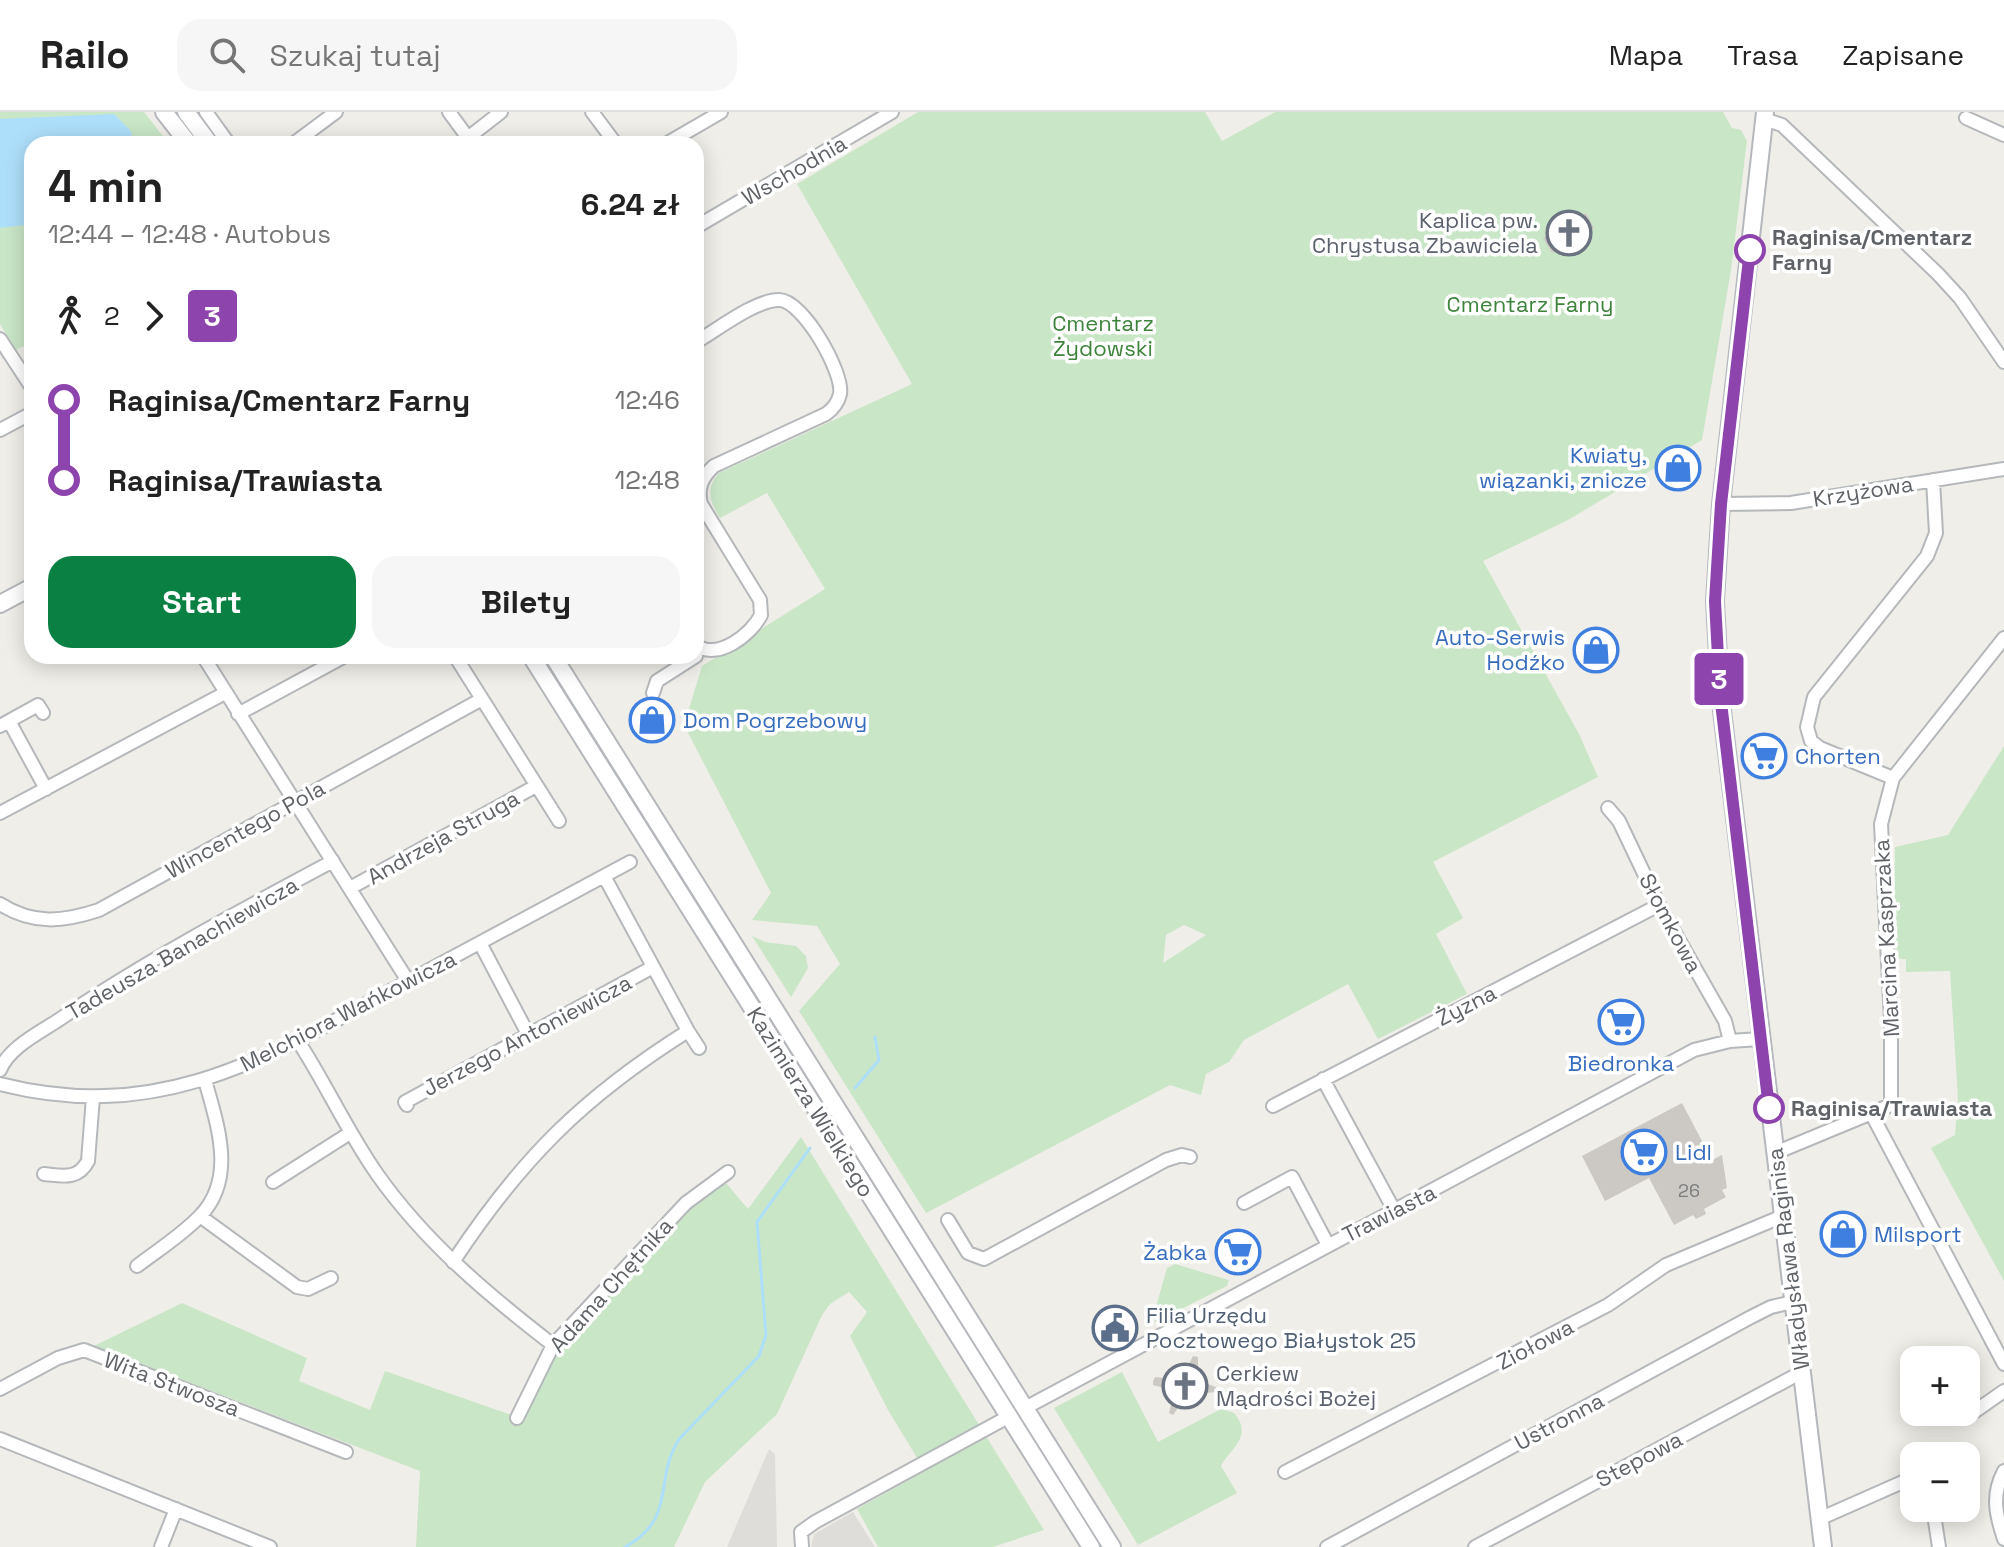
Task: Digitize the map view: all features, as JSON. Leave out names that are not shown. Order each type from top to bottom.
[{"type":"main road","points":[[164,112],[183,136]]},
{"type":"main road","points":[[186,112],[204,136]]},
{"type":"main road","name":"Władysława Raginisa","points":[[1765,115],[1721,504],[1715,601],[1720,694],[1823,1547]]},
{"type":"main road","points":[[0,604],[24,591]]},
{"type":"main road","name":"Kazimierza Wielkiego","points":[[536,664],[1091,1547]]},
{"type":"main road","name":"Kazimierza Wielkiego","points":[[558,664],[1112,1547]]},
{"type":"main road","points":[[758,1018],[776,1012]]},
{"type":"main road","points":[[936,1302],[936,1296],[941,1292],[952,1293]]},
{"type":"street","points":[[206,112],[223,136]]},
{"type":"street","points":[[304,136],[336,112]]},
{"type":"street","points":[[449,112],[463,136]]},
{"type":"street","points":[[474,136],[501,112]]},
{"type":"street","points":[[592,112],[610,136]]},
{"type":"street","points":[[680,136],[721,112]]},
{"type":"street","name":"Wschodnia","points":[[704,222],[892,112]]},
{"type":"street","points":[[1765,115],[1782,125],[1938,274],[1960,298],[2004,362]]},
{"type":"street","points":[[1966,118],[2004,135]]},
{"type":"street","points":[[704,337],[760,304],[789,301],[806,316],[840,384],[837,403],[826,414],[714,466],[704,478]]},
{"type":"street","points":[[0,339],[24,376]]},
{"type":"street","points":[[0,430],[24,417]]},
{"type":"street","name":"Krzyżowa","points":[[1721,504],[1791,503],[2004,469]]},
{"type":"street","points":[[1893,778],[1820,748],[1811,741],[1807,727],[1814,697],[1927,556],[1936,533],[1933,480]]},
{"type":"street","points":[[704,509],[760,600],[761,615],[757,625],[731,643],[704,651]]},
{"type":"street","name":"Marcina Kasprzaka","points":[[1871,1113],[1891,1105],[1891,1021],[1881,824],[1893,778],[2004,638]]},
{"type":"street","points":[[208,664],[408,981]]},
{"type":"street","points":[[238,714],[330,664]]},
{"type":"street","points":[[460,664],[559,821]]},
{"type":"street","points":[[653,693],[657,681],[680,664]]},
{"type":"street","points":[[0,813],[225,693]]},
{"type":"street","name":"Wincentego Pola","points":[[0,904],[36,920],[74,918],[99,910],[482,699]]},
{"type":"street","points":[[43,713],[38,705],[4,723],[46,789]]},
{"type":"street","name":"Andrzeja Struga","points":[[350,888],[536,786]]},
{"type":"street","name":"Słomkowa","points":[[1608,808],[1619,821],[1659,905],[1725,1021],[1730,1041]]},
{"type":"street","name":"Tadeusza Banachiewicza","points":[[0,1070],[3,1063],[24,1043],[135,970],[333,861]]},
{"type":"street","name":"Melchiora Wańkowicza","points":[[0,1084],[93,1097],[149,1092],[240,1069],[298,1041],[630,862]]},
{"type":"street","name":"Jerzego Antoniewicza","points":[[604,876],[688,1031]]},
{"type":"street","name":"Żyzna","points":[[1273,1106],[1659,905]]},
{"type":"street","points":[[480,943],[528,1034]]},
{"type":"street","name":"Jerzego Antoniewicza","points":[[407,1105],[405,1102],[653,967]]},
{"type":"street","points":[[453,1262],[493,1203],[541,1146],[616,1080],[688,1031],[699,1048]]},
{"type":"street","name":"Trawiasta","points":[[1025,1408],[1694,1050],[1730,1041],[1760,1039]]},
{"type":"street","points":[[298,1041],[350,1133],[394,1197],[453,1262],[553,1345]]},
{"type":"street","points":[[1323,1079],[1394,1210]]},
{"type":"street","points":[[137,1266],[200,1216],[214,1193],[222,1161],[221,1140],[205,1080]]},
{"type":"street","points":[[44,1174],[73,1177],[83,1170],[88,1161],[93,1097]]},
{"type":"street","points":[[1775,1153],[1871,1113],[2004,1364]]},
{"type":"street","points":[[273,1182],[350,1133]]},
{"type":"street","points":[[948,1220],[968,1253],[984,1259],[1166,1160],[1182,1155],[1190,1157]]},
{"type":"street","name":"Adama Chętnika","points":[[517,1418],[553,1345],[686,1203],[728,1172]]},
{"type":"street","points":[[1244,1203],[1292,1177],[1328,1245]]},
{"type":"street","points":[[200,1216],[297,1287],[308,1289],[331,1278]]},
{"type":"street","name":"Ziołowa","points":[[1285,1472],[1582,1319],[1666,1265],[1783,1216]]},
{"type":"street","name":"Ustronna","points":[[1327,1547],[1751,1317],[1771,1307],[1793,1302]]},
{"type":"street","name":"Wita Stwosza","points":[[0,1389],[58,1358],[84,1350],[346,1452]]},
{"type":"street","name":"Stepowa","points":[[1475,1547],[1802,1372]]},
{"type":"street","points":[[1980,1408],[2004,1391]]},
{"type":"street","points":[[802,1547],[801,1532],[1008,1417]]},
{"type":"street","points":[[0,1439],[270,1547]]},
{"type":"street","points":[[2004,1471],[1996,1490],[1995,1512],[2004,1539]]},
{"type":"street","points":[[1819,1519],[1900,1483]]},
{"type":"street","points":[[161,1547],[176,1509]]},
{"type":"street","points":[[1935,1522],[1939,1547]]},
{"type":"shaded area","points":[[769,1449],[775,1454],[777,1547],[727,1547]]},
{"type":"shaded area","points":[[853,1512],[875,1547],[811,1547],[814,1534]]},
{"type":"green space","points":[[0,112],[144,112],[163,136],[24,136],[24,346],[16,350],[0,324]]},
{"type":"green space","points":[[918,112],[1205,112],[1222,141],[1275,112],[1723,112],[1732,128],[1741,130],[1747,141],[1731,270],[1702,440],[1568,520],[1483,561],[1579,734],[1598,777],[1433,862],[1463,918],[1436,934],[1467,994],[1378,1039],[1348,984],[1244,1040],[1229,1062],[1206,1074],[1201,1095],[1170,1085],[926,1213],[799,1011],[840,964],[817,926],[752,920],[771,893],[684,725],[702,666],[825,589],[767,493],[720,518],[710,495],[719,473],[912,384],[797,184]],"holes":[[[1184,925],[1206,935],[1163,963],[1166,935]]]},
{"type":"green space","points":[[2004,746],[2004,1281],[1931,1148],[1955,1135],[1958,1099],[1950,971],[1906,972],[1906,959],[1900,959],[1894,953],[1895,847],[1948,835]]},
{"type":"green space","points":[[752,936],[765,942],[796,946],[806,956],[808,968],[791,997]]},
{"type":"green space","points":[[801,1137],[1044,1530],[993,1547],[878,1547],[857,1509],[925,1471],[888,1410],[850,1336],[867,1312],[849,1292],[830,1304],[822,1315],[777,1414],[705,1482],[674,1547],[416,1547],[420,1471],[94,1346],[182,1303],[307,1358],[299,1381],[370,1410],[385,1371],[517,1417],[553,1345],[686,1203],[721,1177],[748,1209]]},
{"type":"green space","points":[[1175,1264],[1229,1280],[1227,1286],[1155,1322],[1153,1317],[1167,1268]]},
{"type":"green space","points":[[1122,1372],[1158,1442],[1221,1409],[1234,1413],[1242,1429],[1238,1442],[1221,1466],[1237,1493],[1138,1545],[1054,1408]]},
{"type":"water","points":[[114,114],[131,131],[132,136],[24,136],[24,225],[0,228],[0,119]]},
{"type":"building","name":"Kaplica pw. Chrystusa Zbawiciela","points":[[1586,213],[1594,228],[1552,253],[1543,238]]},
{"type":"building","name":"Kwiaty, wiązanki, znicze","points":[[1686,455],[1694,467],[1669,482],[1662,469]]},
{"type":"building","name":"Auto-Serwis Hodźko","points":[[1610,631],[1617,647],[1608,652],[1605,660],[1589,667],[1579,646]]},
{"type":"building","name":"Dom Pogrzebowy","points":[[648,708],[651,713],[659,709],[669,724],[648,739],[635,716]]},
{"type":"building","name":"Lidl","points":[[1682,1103],[1712,1160],[1722,1155],[1727,1188],[1722,1190],[1726,1197],[1704,1209],[1706,1214],[1696,1219],[1693,1215],[1674,1225],[1649,1178],[1605,1201],[1582,1156]]},
{"type":"building","name":"Cerkiew Mądrości Bożej","points":[[1193,1356],[1198,1357],[1198,1366],[1208,1384],[1216,1387],[1216,1392],[1206,1393],[1178,1408],[1173,1415],[1169,1413],[1171,1405],[1161,1387],[1153,1385],[1153,1381],[1155,1377],[1163,1378],[1189,1364]]},
{"type":"waterway","points":[[855,1088],[879,1060],[875,1037]]},
{"type":"waterway","points":[[625,1547],[642,1535],[659,1510],[667,1468],[680,1438],[759,1356],[766,1335],[757,1222],[810,1148]]},
{"type":"bus line","name":"3","points":[[1750,250],[1721,504],[1715,601],[1720,694],[1769,1108]]},
{"type":"place","name":"Kaplica pw. Chrystusa Zbawiciela","points":[[1569,233]]},
{"type":"place","name":"Raginisa/Cmentarz Farny","points":[[1750,250]]},
{"type":"place","name":"Kwiaty, wiązanki, znicze","points":[[1678,468]]},
{"type":"place","name":"Auto-Serwis Hodźko","points":[[1596,650]]},
{"type":"place","name":"Dom Pogrzebowy","points":[[652,720]]},
{"type":"place","name":"Chorten","points":[[1764,756]]},
{"type":"place","name":"Biedronka","points":[[1621,1022]]},
{"type":"place","name":"Raginisa/Trawiasta","points":[[1769,1108]]},
{"type":"place","name":"Lidl","points":[[1644,1152]]},
{"type":"place","name":"Milsport","points":[[1843,1234]]},
{"type":"place","name":"Żabka","points":[[1238,1252]]},
{"type":"place","name":"Filia Urzędu Pocztowego Białystok 25","points":[[1115,1328]]},
{"type":"place","name":"Cerkiew Mądrości Bożej","points":[[1185,1386]]},
{"type":"park label","name":"Cmentarz Farny","points":[[1530,304]]},
{"type":"park label","name":"Cmentarz Żydowski","points":[[1103,336]]}]
